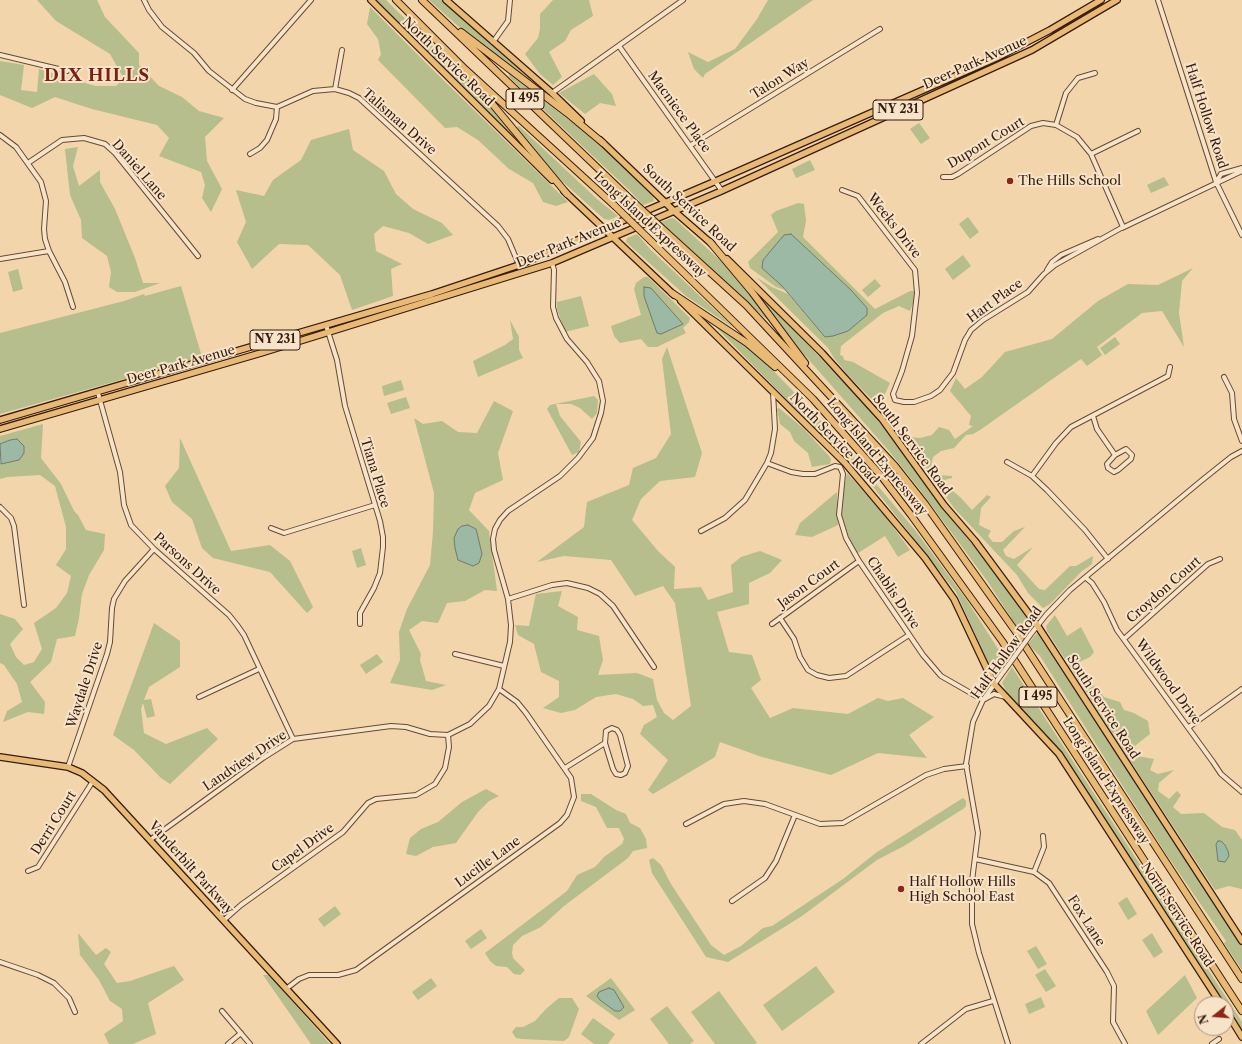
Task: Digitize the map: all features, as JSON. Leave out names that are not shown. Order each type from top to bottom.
[{"type":"highway","name":"Long Island Expressway","points":[[396,0],[465,69],[615,206],[732,318],[813,399],[882,477],[969,594],[1242,1011]]},
{"type":"highway","points":[[422,0],[477,46],[567,113],[603,143]]},
{"type":"highway","name":"Long Island Expressway","points":[[422,0],[629,198],[746,305],[895,466],[975,572],[1045,675],[1242,979]]},
{"type":"highway","points":[[465,69],[474,83],[566,194]]},
{"type":"highway","points":[[710,242],[752,292],[801,357],[810,373]]},
{"type":"highway","points":[[672,293],[747,343],[813,399]]},
{"type":"main road","name":"North Service Road","points":[[370,0],[612,239],[672,293],[846,463],[924,558],[954,599],[994,684],[1059,754],[1216,996]]},
{"type":"main road","name":"South Service Road","points":[[446,0],[552,93],[674,211],[710,242],[781,311],[882,419],[944,505],[975,541],[1037,625],[1242,941]]},
{"type":"main road","name":"Deer Park Avenue","points":[[0,420],[98,393],[432,294],[518,265],[716,181],[962,73],[1050,30],[1101,0]]},
{"type":"main road","name":"Deer Park Avenue","points":[[0,429],[327,332],[552,263],[612,239],[722,191],[1032,50],[1117,0]]},
{"type":"main road","points":[[962,73],[965,80]]},
{"type":"main road","name":"Vanderbilt Parkway","points":[[0,757],[68,768],[93,781],[120,806],[337,1044]]},
{"type":"main road","points":[[1234,1024],[1242,1037]]},
{"type":"street","points":[[144,0],[149,10],[162,27],[194,53],[209,70],[232,90],[256,104],[277,107],[276,119],[267,140],[260,148],[250,154]]},
{"type":"street","points":[[493,42],[508,21],[510,0]]},
{"type":"street","points":[[552,93],[683,0]]},
{"type":"street","name":"Half Hollow Road","points":[[1158,0],[1216,182],[1242,235]]},
{"type":"street","points":[[232,90],[310,1]]},
{"type":"street","name":"Talon Way","points":[[691,145],[880,29]]},
{"type":"street","name":"Macniece Place","points":[[619,46],[691,145],[722,191]]},
{"type":"street","points":[[335,89],[342,50]]},
{"type":"street","points":[[0,55],[67,71]]},
{"type":"street","points":[[1056,125],[1066,94],[1078,78],[1095,73]]},
{"type":"street","name":"Talisman Drive","points":[[277,107],[313,91],[335,89],[349,93],[370,106],[498,226],[508,239],[518,265]]},
{"type":"street","name":"Dupont Court","points":[[943,177],[952,177],[958,174],[1031,126],[1043,123],[1056,125],[1077,137],[1091,154],[1124,227]]},
{"type":"street","points":[[1091,154],[1138,131]]},
{"type":"street","points":[[0,135],[16,147],[41,182],[45,191],[46,206],[44,229],[49,251],[64,282],[73,307]]},
{"type":"street","name":"Daniel Lane","points":[[28,163],[62,140],[84,138],[105,144],[198,256]]},
{"type":"street","points":[[1216,182],[1220,174],[1242,168]]},
{"type":"street","points":[[1216,182],[1226,180],[1242,171]]},
{"type":"street","name":"Hart Place","points":[[895,400],[914,402],[931,396],[940,390],[953,373],[959,352],[971,330],[983,320],[1028,292],[1044,274],[1061,262],[1124,227],[1179,202],[1216,182]]},
{"type":"street","name":"Weeks Drive","points":[[842,190],[858,196],[915,270],[917,280],[916,309],[906,357],[893,394],[895,400]]},
{"type":"street","points":[[0,259],[49,251]]},
{"type":"street","points":[[448,735],[459,731],[480,716],[489,706],[499,689],[510,642],[511,625],[508,599],[494,550],[493,538],[495,529],[500,520],[508,511],[560,476],[578,458],[593,438],[598,426],[603,401],[601,386],[594,372],[567,339],[556,318],[553,307],[554,270],[552,263]]},
{"type":"street","name":"Tiana Place","points":[[326,325],[338,366],[344,406],[375,505],[383,537],[380,573],[374,588],[360,613],[360,624]]},
{"type":"street","points":[[1032,476],[1071,427],[1168,376],[1170,367]]},
{"type":"street","points":[[1224,377],[1232,393],[1234,419],[1242,441]]},
{"type":"street","points":[[701,531],[725,518],[745,500],[768,463],[775,429],[773,391]]},
{"type":"street","name":"Parsons Drive","points":[[98,393],[120,472],[127,516],[134,528],[154,549],[229,615],[244,635],[293,739]]},
{"type":"street","points":[[1093,416],[1097,429],[1115,455]]},
{"type":"street","points":[[1126,449],[1132,455],[1131,459],[1114,472],[1108,468],[1107,464],[1115,455],[1126,449]]},
{"type":"street","name":"Half Hollow Road","points":[[1008,1044],[993,1001],[972,924],[972,881],[978,833],[967,766],[973,722],[983,700],[1032,634],[1037,625],[1070,590],[1201,481],[1231,457],[1242,451]]},
{"type":"street","points":[[1007,462],[1032,476],[1072,517],[1108,559]]},
{"type":"street","name":"Chablis Drive","points":[[768,463],[791,472],[803,474],[815,474],[835,466],[840,467],[843,474],[839,515],[846,538],[859,561],[909,635],[941,676],[983,700]]},
{"type":"street","points":[[271,528],[284,533],[375,505]]},
{"type":"street","points":[[0,508],[11,518],[14,526],[24,605]]},
{"type":"street","name":"Waydale Drive","points":[[68,768],[107,654],[110,642],[114,599],[124,581],[154,549]]},
{"type":"street","name":"Croydon Court","points":[[1124,639],[1208,564],[1220,559]]},
{"type":"street","name":"Jason Court","points":[[772,624],[859,561]]},
{"type":"street","name":"Wildwood Drive","points":[[1086,578],[1092,583],[1104,602],[1117,630],[1189,727],[1221,774],[1242,792]]},
{"type":"street","points":[[508,599],[552,585],[567,583],[588,588],[600,594],[613,606],[654,667]]},
{"type":"street","points":[[780,618],[794,639],[800,657],[808,670],[817,675],[829,678],[846,676],[909,635]]},
{"type":"street","points":[[455,654],[504,666]]},
{"type":"street","points":[[199,697],[259,669]]},
{"type":"street","name":"Lucille Lane","points":[[286,989],[298,979],[309,975],[338,975],[356,970],[560,822],[567,815],[574,797],[571,778],[517,702],[499,689]]},
{"type":"street","points":[[1189,727],[1242,689]]},
{"type":"street","points":[[983,700],[994,694],[1006,697]]},
{"type":"street","name":"Landview Drive","points":[[150,840],[263,758],[293,739],[391,726],[406,727],[430,734],[448,735]]},
{"type":"street","points":[[612,728],[617,730],[620,735],[628,766],[625,773],[621,775],[616,774],[605,743],[606,731],[612,728]]},
{"type":"street","name":"Capel Drive","points":[[224,920],[241,905],[338,835],[368,803],[376,799],[416,795],[435,784],[445,768],[448,752],[448,735]]},
{"type":"street","points":[[565,768],[605,743]]},
{"type":"street","points":[[686,824],[724,804],[744,801],[765,804],[820,824],[843,823],[926,775],[944,769],[967,766]]},
{"type":"street","name":"Derri Court","points":[[28,871],[38,867],[93,781]]},
{"type":"street","points":[[732,901],[765,878],[776,861],[795,815]]},
{"type":"street","points":[[1034,872],[1044,847],[1043,836]]},
{"type":"street","name":"Fox Lane","points":[[975,859],[1034,872],[1049,883],[1114,986],[1113,1022],[1125,1044]]},
{"type":"street","points":[[0,962],[38,975],[54,983],[69,998],[75,1012]]},
{"type":"street","points":[[921,1044],[966,1009],[993,1001]]},
{"type":"street","points":[[222,1011],[250,1044]]},
{"type":"street","points":[[228,1044],[241,1033]]},
{"type":"street","points":[[1212,1044],[1219,1039]]},
{"type":"green space","points":[[37,0],[97,0],[105,17],[139,53],[139,65],[159,86],[182,97],[199,111],[224,118],[205,137],[207,161],[222,189],[211,212],[202,198],[205,185],[201,172],[159,156],[169,138],[157,125],[92,109],[55,97],[32,108],[0,95],[0,61],[24,65],[21,90],[37,92],[39,69],[95,86],[116,86],[124,79],[110,54],[56,21]]},
{"type":"green space","points":[[376,0],[386,0],[475,88],[516,137],[514,138],[507,132],[412,40]]},
{"type":"green space","points":[[429,0],[441,0],[533,82],[532,84],[477,43]]},
{"type":"green space","points":[[553,0],[589,0],[593,16],[571,30],[565,41],[549,52],[562,77],[553,85],[540,74],[525,54],[538,38],[540,29],[540,14]]},
{"type":"green space","points":[[768,0],[813,0],[705,74],[703,78],[694,69],[688,52],[708,62],[735,49],[757,19]]},
{"type":"green space","points":[[370,7],[568,202],[556,206],[543,202],[533,183],[509,169],[478,140],[457,127],[445,128],[378,60],[381,54],[378,39],[367,24]]},
{"type":"green space","points":[[509,74],[600,144],[653,197],[654,201],[643,205],[509,77]]},
{"type":"green space","points":[[594,74],[612,94],[616,106],[600,103],[585,114],[559,93]]},
{"type":"green space","points":[[919,123],[930,138],[921,144],[910,129]]},
{"type":"green space","points":[[519,126],[597,199],[618,216],[609,220],[604,219],[553,173],[518,130],[517,127]]},
{"type":"green space","points":[[349,129],[353,150],[384,171],[396,194],[413,209],[442,223],[453,235],[428,244],[409,233],[383,226],[374,234],[376,251],[402,264],[391,269],[393,296],[352,310],[340,275],[308,245],[279,244],[252,269],[237,242],[246,222],[236,190],[264,196],[273,180],[301,160],[311,140]]},
{"type":"green space","points":[[78,147],[73,166],[79,186],[100,170],[100,182],[115,209],[135,258],[143,283],[160,283],[135,292],[117,292],[109,287],[111,272],[107,256],[82,238],[81,220],[70,195],[65,149]]},
{"type":"green space","points":[[810,160],[815,170],[796,178],[792,169]]},
{"type":"green space","points":[[1164,177],[1169,185],[1151,193],[1147,185]]},
{"type":"green space","points":[[798,203],[804,204],[806,221],[803,237],[875,309],[910,291],[915,291],[914,301],[910,311],[899,306],[883,313],[841,346],[840,355],[843,356],[844,360],[853,362],[890,383],[879,407],[847,374],[828,348],[756,277],[772,287],[788,294],[825,337],[833,336],[782,286],[785,290],[776,287],[750,268],[748,262],[778,232],[771,215],[776,211]]},
{"type":"green space","points":[[968,217],[979,232],[970,239],[959,224]]},
{"type":"green space","points":[[672,218],[675,219],[724,264],[770,319],[768,320],[765,318],[661,222]]},
{"type":"green space","points":[[637,234],[650,249],[734,328],[686,296],[626,242],[627,238]]},
{"type":"green space","points":[[963,255],[971,266],[953,280],[945,269]]},
{"type":"green space","points":[[1193,268],[1182,281],[1179,313],[1184,347],[1162,311],[1142,313],[1097,347],[1102,355],[1087,366],[1081,359],[980,430],[973,434],[966,435],[954,448],[941,451],[933,457],[931,467],[937,475],[952,476],[952,478],[944,480],[949,488],[972,510],[987,495],[991,497],[981,508],[979,525],[991,531],[988,536],[993,542],[1002,542],[1014,531],[1025,527],[1003,550],[1006,556],[1014,559],[1033,547],[1017,565],[1039,589],[1045,590],[1070,566],[1076,566],[1093,556],[1092,564],[1081,572],[1050,604],[1043,608],[1028,593],[1017,575],[954,508],[906,441],[908,437],[920,438],[932,435],[939,427],[949,430],[955,439],[973,426],[969,425],[971,416],[950,391],[956,378],[965,389],[982,377],[1005,352],[1052,339],[1098,301],[1128,284],[1158,285]]},
{"type":"green space","points":[[18,269],[23,289],[13,292],[8,272]]},
{"type":"green space","points":[[644,277],[648,277],[690,318],[689,322],[683,328],[686,333],[657,347],[648,347],[641,339],[620,343],[614,336],[611,326],[641,315],[634,289],[636,283]]},
{"type":"green space","points":[[875,279],[881,286],[868,297],[862,290]]},
{"type":"green space","points":[[181,286],[202,357],[0,414],[0,333],[124,301],[144,294],[145,296]]},
{"type":"green space","points":[[753,287],[862,402],[885,429],[951,519],[1000,577],[1032,622],[1032,626],[1024,638],[988,582],[920,490],[889,451],[802,352]]},
{"type":"green space","points":[[581,296],[589,326],[565,332],[557,309],[557,302]]},
{"type":"green space","points":[[705,316],[754,351],[840,441],[915,530],[966,599],[1000,652],[1008,660],[998,672],[991,669],[956,592],[856,465],[825,439]]},
{"type":"green space","points":[[510,320],[519,337],[519,350],[523,358],[478,377],[473,361],[505,345],[513,339]]},
{"type":"green space","points":[[1115,337],[1120,344],[1105,355],[1100,348]]},
{"type":"green space","points":[[667,347],[702,453],[695,477],[660,481],[641,499],[632,520],[658,551],[675,567],[674,589],[701,587],[708,600],[733,592],[731,565],[741,557],[760,551],[782,560],[770,573],[749,583],[749,604],[717,612],[729,652],[752,655],[761,680],[751,688],[770,718],[793,708],[848,714],[878,698],[888,701],[903,698],[934,717],[909,735],[927,758],[878,753],[831,775],[762,757],[720,742],[715,757],[653,794],[648,790],[668,760],[640,734],[644,725],[657,717],[653,705],[643,706],[633,699],[616,694],[596,697],[575,710],[561,713],[543,708],[559,697],[559,681],[541,672],[534,644],[518,635],[515,625],[529,626],[536,594],[562,591],[558,606],[578,617],[577,630],[599,636],[603,660],[598,675],[637,673],[653,679],[657,700],[664,713],[673,720],[691,706],[675,603],[663,586],[635,596],[611,560],[564,556],[537,562],[584,527],[587,502],[629,485],[633,468],[656,458],[671,434],[662,359]]},
{"type":"green space","points":[[401,380],[404,390],[384,396],[382,386]]},
{"type":"green space","points":[[594,396],[598,400],[597,413],[592,419],[580,408],[571,404],[556,404],[560,416],[581,442],[579,452],[572,455],[547,409],[550,405]]},
{"type":"green space","points":[[406,397],[410,408],[391,414],[387,403]]},
{"type":"green space","points":[[494,401],[513,411],[498,453],[503,480],[475,493],[469,510],[489,531],[497,591],[485,590],[465,601],[447,603],[438,623],[422,621],[409,630],[421,654],[420,660],[426,681],[446,685],[432,690],[390,683],[400,660],[399,632],[407,609],[430,565],[433,532],[434,493],[414,418],[423,424],[442,421],[458,432],[477,433]]},
{"type":"green space","points":[[779,408],[803,428],[829,456],[831,459],[830,464],[812,467],[808,453],[794,441],[790,432],[780,424],[777,409]]},
{"type":"green space","points":[[43,424],[41,458],[61,484],[74,511],[78,515],[86,530],[105,534],[104,550],[89,575],[82,594],[75,636],[57,639],[51,662],[30,682],[45,702],[44,714],[28,712],[3,722],[7,711],[22,702],[17,684],[4,665],[0,663],[0,614],[15,619],[23,629],[10,644],[16,657],[24,665],[34,662],[42,649],[34,623],[56,608],[67,593],[71,576],[56,565],[66,549],[66,527],[55,486],[40,475],[7,477],[0,479],[0,462],[1,464],[23,445],[17,439],[0,444],[0,436]]},
{"type":"green space","points":[[180,438],[231,551],[270,545],[290,561],[313,607],[307,613],[270,572],[213,558],[202,548],[192,519],[172,502],[165,486],[179,468]]},
{"type":"green space","points":[[847,473],[883,513],[910,550],[898,557],[885,536],[858,553],[855,552],[842,521],[842,499]]},
{"type":"green space","points":[[837,492],[838,525],[812,537],[795,535],[800,523]]},
{"type":"green space","points":[[361,548],[366,565],[357,568],[352,551]]},
{"type":"green space","points":[[1055,615],[1067,636],[1081,627],[1094,652],[1090,657],[1077,663],[1076,669],[1083,680],[1096,687],[1104,697],[1120,702],[1124,710],[1134,713],[1148,721],[1150,734],[1131,749],[1137,756],[1154,759],[1150,770],[1158,774],[1174,770],[1159,783],[1158,791],[1169,799],[1177,791],[1181,795],[1173,807],[1181,814],[1204,813],[1222,827],[1235,830],[1242,840],[1242,889],[1229,886],[1215,890],[1047,631],[1046,626]]},
{"type":"green space","points":[[154,623],[180,641],[180,667],[149,687],[144,700],[151,699],[155,716],[147,718],[143,703],[141,709],[144,733],[166,744],[207,728],[218,739],[170,784],[161,778],[134,750],[113,735]]},
{"type":"green space","points":[[1037,633],[1242,946],[1242,970],[1224,943],[1226,941],[1166,854],[1040,656],[1028,644]]},
{"type":"green space","points":[[377,654],[383,662],[366,674],[360,665]]},
{"type":"green space","points":[[1012,667],[1225,996],[1220,996],[1063,754],[1008,694],[1002,683]]},
{"type":"green space","points":[[486,789],[499,796],[489,801],[478,812],[456,843],[433,847],[416,856],[406,854],[410,838],[421,829],[438,822],[462,802]]},
{"type":"green space","points":[[581,794],[591,794],[616,810],[626,814],[630,823],[640,828],[646,839],[647,848],[633,851],[628,858],[564,906],[541,927],[522,936],[513,945],[512,953],[513,958],[525,970],[520,975],[514,974],[507,967],[496,966],[490,961],[485,953],[567,891],[577,875],[595,867],[604,857],[622,844],[624,839],[619,828],[607,828],[596,807],[581,801]]},
{"type":"green space","points":[[963,798],[966,801],[966,806],[963,809],[904,846],[877,860],[802,916],[728,962],[706,957],[652,873],[649,860],[653,858],[661,865],[671,884],[711,945],[724,955],[741,946],[763,928],[772,926],[843,879],[877,852]]},
{"type":"green space","points":[[1127,897],[1137,914],[1128,920],[1118,903]]},
{"type":"green space","points":[[335,906],[341,914],[324,927],[318,919]]},
{"type":"green space","points":[[481,929],[487,938],[471,949],[465,941]]},
{"type":"green space","points":[[78,933],[96,955],[106,948],[111,952],[104,964],[117,983],[130,981],[174,966],[184,980],[148,1003],[156,1034],[133,1044],[109,1044],[104,1034],[123,1021],[122,1009],[110,1001],[99,980],[80,955]]},
{"type":"green space","points":[[1152,933],[1163,952],[1154,958],[1142,940]]},
{"type":"green space","points":[[1036,946],[1047,964],[1038,969],[1027,951]]},
{"type":"green space","points":[[816,966],[835,992],[782,1031],[763,1005]]},
{"type":"green space","points":[[1045,969],[1056,986],[1046,992],[1035,975]]},
{"type":"green space","points":[[263,975],[269,975],[330,1044],[311,1044]]},
{"type":"green space","points":[[1185,975],[1196,996],[1194,996],[1194,1001],[1158,1035],[1146,1011]]},
{"type":"green space","points":[[431,978],[437,986],[418,1000],[412,992]]},
{"type":"green space","points":[[611,978],[635,1010],[619,1020],[586,996]]},
{"type":"green space","points":[[719,991],[757,1043],[715,1044],[691,1012]]},
{"type":"green space","points":[[1041,997],[1045,1007],[1029,1014],[1025,1004]]},
{"type":"green space","points":[[559,998],[572,998],[579,1009],[569,1037],[564,1041],[516,1038],[512,1032],[516,1027],[523,1027],[535,1021]]},
{"type":"green space","points":[[667,1006],[694,1041],[690,1044],[669,1044],[650,1019]]},
{"type":"green space","points":[[1234,1010],[1242,1022],[1242,1030],[1234,1018]]},
{"type":"green space","points":[[593,1018],[615,1034],[608,1044],[594,1044],[581,1034]]},
{"type":"shaded area","points":[[791,234],[851,290],[867,308],[867,315],[848,331],[825,337],[782,286],[762,268],[763,260],[784,235]]},
{"type":"shaded area","points":[[644,287],[651,288],[683,324],[661,334],[657,333],[644,296]]},
{"type":"shaded area","points":[[17,439],[24,446],[24,453],[19,460],[1,464],[0,444]]},
{"type":"shaded area","points":[[468,525],[476,529],[482,554],[479,563],[473,566],[458,560],[455,548],[454,538],[458,529],[462,526]]},
{"type":"shaded area","points":[[1218,841],[1221,841],[1225,845],[1228,851],[1229,856],[1225,862],[1218,861],[1216,844]]},
{"type":"shaded area","points":[[609,988],[614,990],[624,1007],[620,1011],[615,1011],[597,996],[599,992]]},
{"type":"place","name":"The Hills School","points":[[1010,181]]},
{"type":"place","name":"Half Hollow Hills High School East","points":[[901,889]]},
{"type":"district","name":"DIX HILLS","points":[[97,76]]}]
